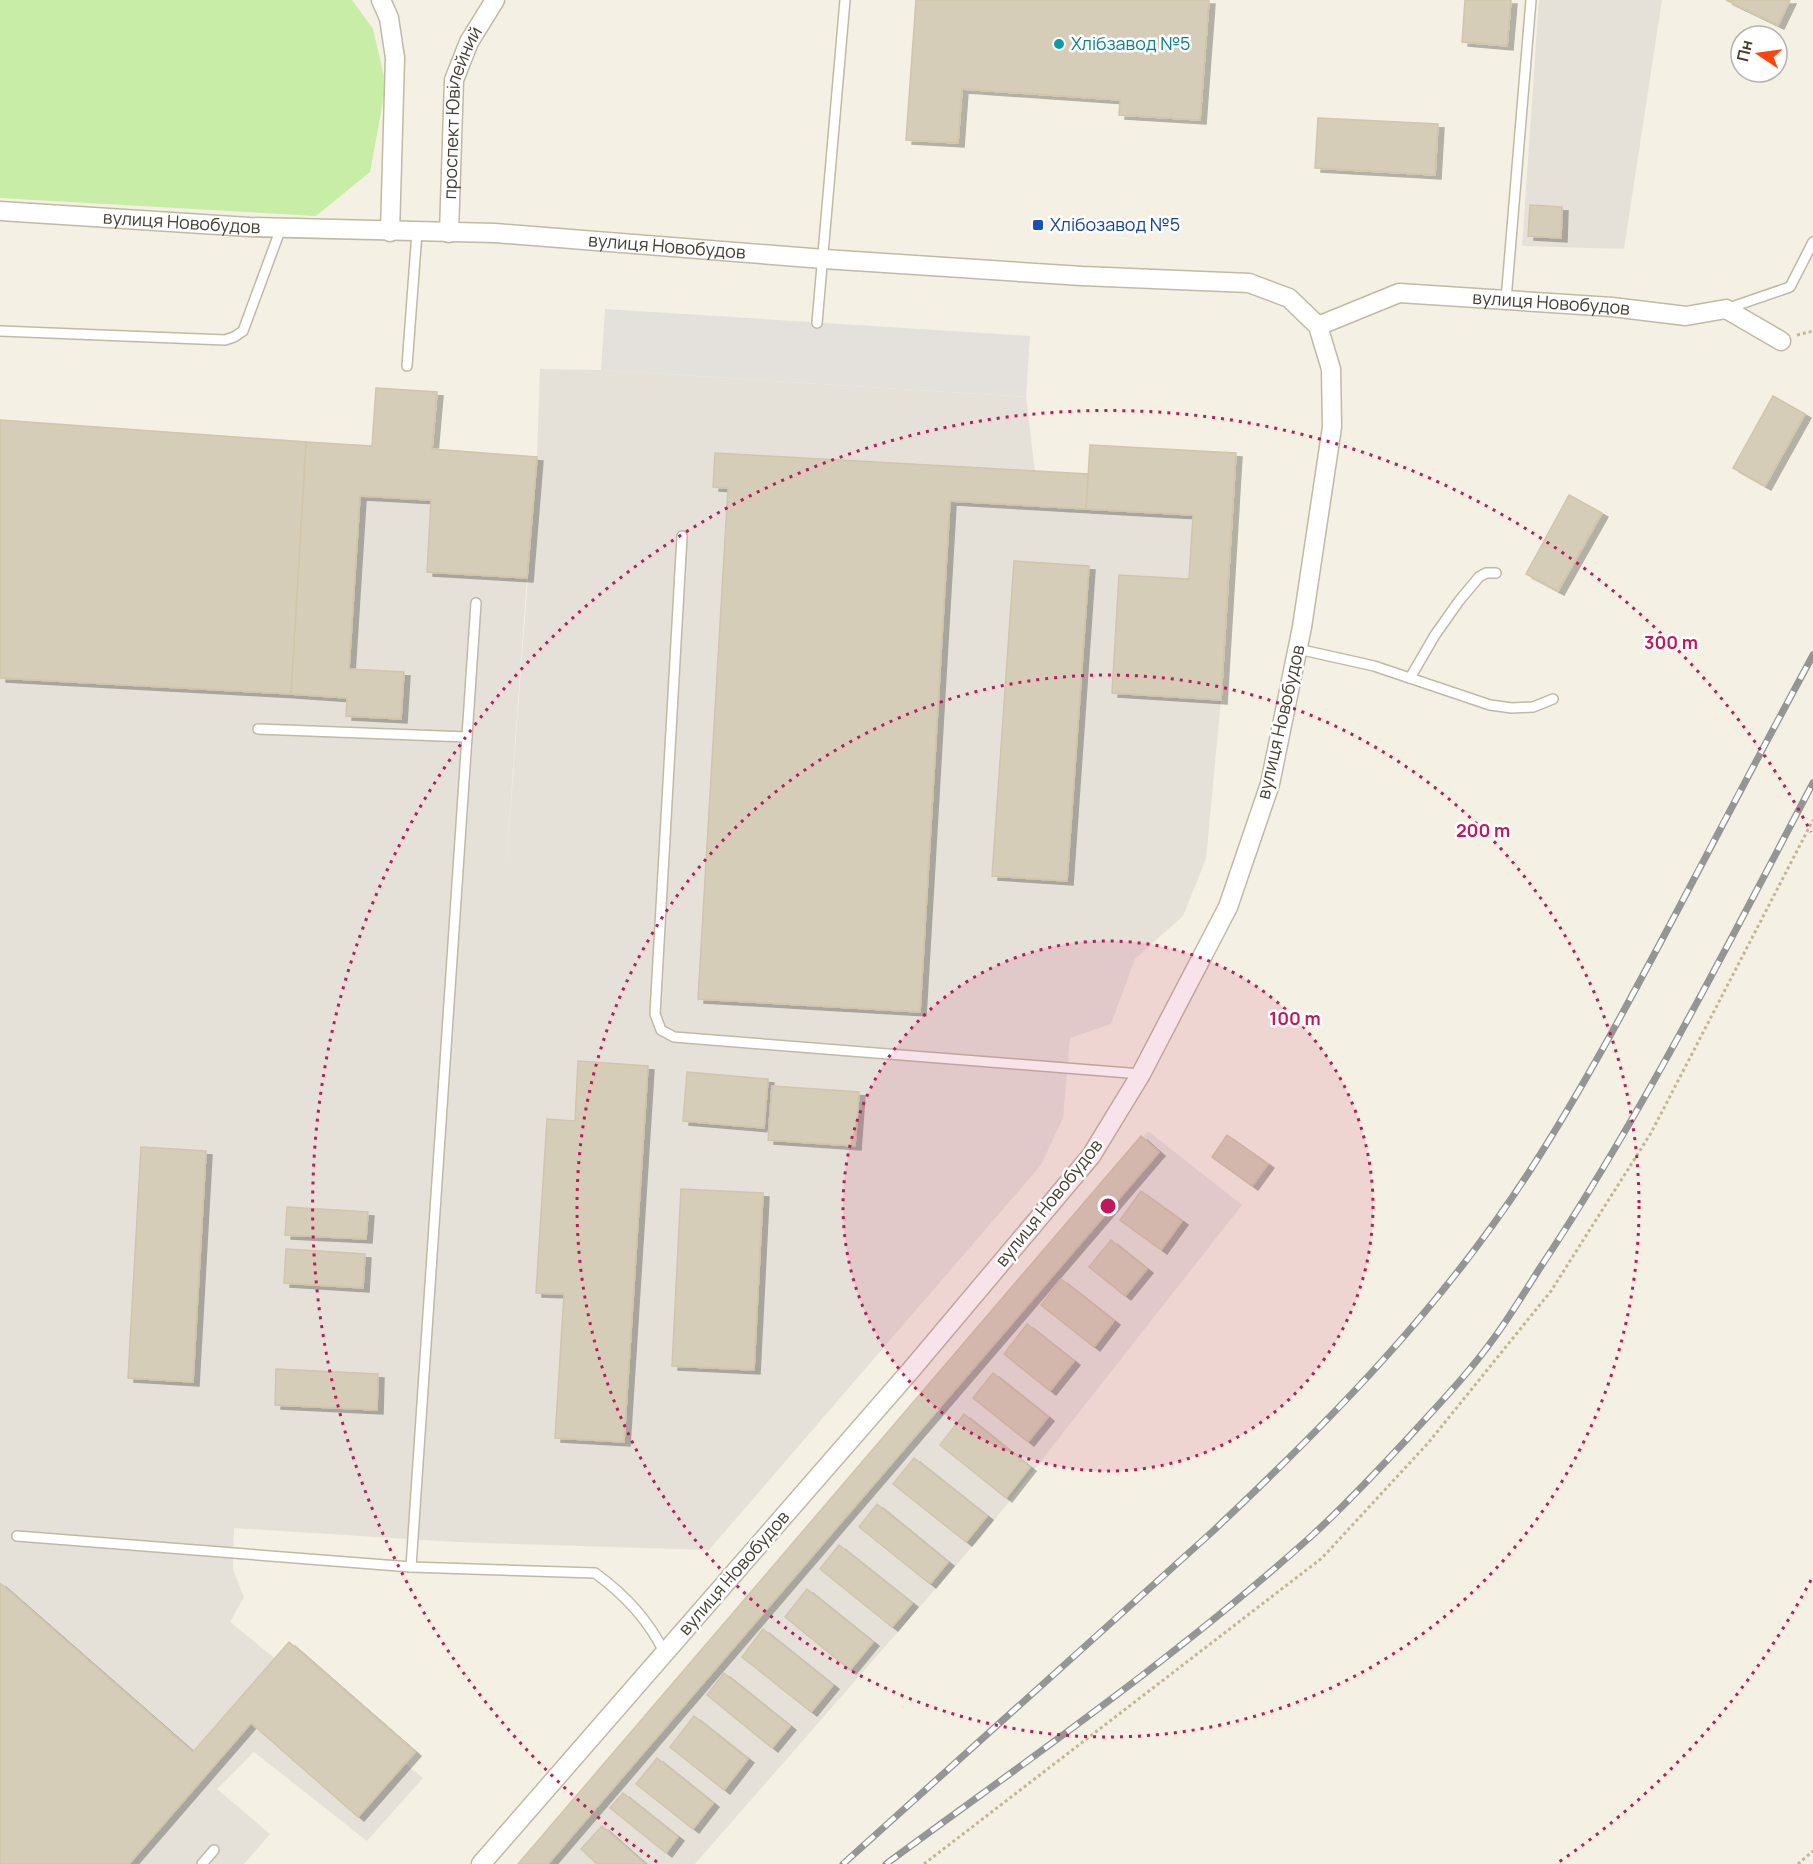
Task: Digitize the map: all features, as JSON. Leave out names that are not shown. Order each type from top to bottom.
[{"type":"street","points":[[381,0],[389,18],[395,58],[390,232]]},
{"type":"street","name":"проспект Ювілейний","points":[[449,233],[454,80],[470,42],[495,0]]},
{"type":"street","name":"вулиця Новобудов","points":[[0,212],[281,228],[495,233],[824,260],[1082,276],[1249,283],[1289,298],[1318,326],[1331,369],[1332,427],[1298,649],[1270,784],[1228,907],[1141,1074],[1091,1156],[911,1370],[481,1864]]},
{"type":"street","name":"вулиця Новобудов","points":[[1318,326],[1399,293],[1612,307],[1686,316],[1726,309]]},
{"type":"street","points":[[1726,309],[1781,340]]},
{"type":"lane","points":[[818,323],[845,0]]},
{"type":"lane","points":[[1506,300],[1531,0]]},
{"type":"lane","points":[[0,331],[225,340],[234,337],[243,332],[281,228]]},
{"type":"lane","points":[[407,366],[417,232]]},
{"type":"lane","points":[[1726,309],[1790,287],[1813,242]]},
{"type":"lane","points":[[682,536],[654,1014],[661,1030],[674,1037],[1141,1074]]},
{"type":"lane","points":[[1410,678],[1459,600],[1479,577],[1486,573],[1496,573]]},
{"type":"lane","points":[[411,1567],[476,603]]},
{"type":"lane","points":[[1298,649],[1374,666],[1490,705],[1512,708],[1533,707],[1552,699]]},
{"type":"lane","points":[[258,729],[467,737]]},
{"type":"lane","points":[[17,1536],[411,1567],[595,1573],[615,1587],[653,1630],[664,1652]]},
{"type":"lane","points":[[202,1864],[214,1850]]},
{"type":"path","points":[[924,1864],[1322,1558],[1430,1442],[1551,1291],[1651,1132],[1813,820]]},
{"type":"path","points":[[1798,1864],[1813,1851]]},
{"type":"shaded area","points":[[1539,0],[1662,0],[1624,249],[1522,246]]},
{"type":"shaded area","points":[[605,309],[1030,336],[1026,397],[601,370]]},
{"type":"shaded area","points":[[540,369],[601,370],[1026,397],[1035,471],[1088,474],[1090,445],[1236,453],[1221,700],[1206,859],[1183,916],[1135,959],[1111,1024],[1070,1038],[1063,1118],[1041,1165],[709,1550],[456,1542],[234,1528],[233,1570],[244,1597],[230,1622],[423,1778],[367,1841],[254,1752],[217,1789],[270,1834],[244,1864],[0,1864],[0,420],[537,457]],"holes":[[[531,538],[504,895],[527,578]]]},
{"type":"shaded area","points":[[1148,1131],[1242,1205],[986,1531],[695,1864],[527,1864]]},
{"type":"green space","points":[[0,0],[352,0],[373,29],[386,85],[370,172],[316,216],[0,198]]},
{"type":"building","name":"Хлібзавод №5","points":[[916,0],[1209,0],[1200,120],[1119,115],[1120,100],[962,89],[958,143],[906,140]]},
{"type":"building","points":[[1465,0],[1511,0],[1507,46],[1462,42]]},
{"type":"building","points":[[1726,0],[1790,0],[1778,24]]},
{"type":"building","points":[[1318,118],[1438,124],[1435,175],[1315,168]]},
{"type":"building","points":[[1530,205],[1562,207],[1561,238],[1528,236]]},
{"type":"building","points":[[376,388],[437,392],[432,449],[537,457],[527,578],[427,572],[431,500],[360,496],[349,669],[404,672],[401,719],[346,716],[347,698],[291,694],[306,442],[372,446]]},
{"type":"building","points":[[1773,396],[1805,414],[1765,486],[1733,468]]},
{"type":"building","points":[[0,420],[306,442],[291,694],[0,678]]},
{"type":"building","points":[[1090,445],[1236,453],[1221,700],[1112,693],[1119,575],[1189,579],[1193,515],[1086,509]]},
{"type":"building","points":[[715,453],[1088,474],[1086,509],[950,501],[920,1012],[698,999],[728,488],[713,487]]},
{"type":"building","points":[[1569,495],[1602,513],[1558,591],[1526,574]]},
{"type":"building","points":[[1014,561],[1089,566],[1067,881],[992,876]]},
{"type":"building","points":[[578,1061],[648,1066],[624,1442],[555,1438],[564,1294],[536,1293],[547,1119],[575,1121]]},
{"type":"building","points":[[687,1072],[768,1079],[764,1128],[683,1121]]},
{"type":"building","points":[[772,1086],[859,1092],[855,1146],[768,1140]]},
{"type":"building","points":[[1227,1135],[1268,1164],[1252,1186],[1212,1157]]},
{"type":"building","points":[[1141,1136],[1159,1152],[548,1864],[518,1864]]},
{"type":"building","points":[[141,1147],[206,1151],[193,1382],[128,1378]]},
{"type":"building","points":[[681,1189],[763,1193],[754,1370],[672,1366]]},
{"type":"building","points":[[1141,1191],[1182,1221],[1161,1250],[1120,1220]]},
{"type":"building","points":[[287,1207],[368,1212],[366,1239],[285,1235]]},
{"type":"building","points":[[1111,1240],[1147,1269],[1125,1296],[1089,1267]]},
{"type":"building","points":[[286,1249],[365,1254],[363,1288],[284,1283]]},
{"type":"building","points":[[1061,1279],[1114,1321],[1094,1347],[1041,1305]]},
{"type":"building","points":[[1027,1324],[1074,1361],[1050,1391],[1004,1354]]},
{"type":"building","points":[[276,1369],[378,1374],[377,1410],[275,1405]]},
{"type":"building","points":[[993,1373],[1048,1417],[1028,1442],[973,1398]]},
{"type":"building","points":[[964,1414],[1030,1467],[1006,1498],[940,1445]]},
{"type":"building","points":[[914,1458],[987,1516],[966,1542],[893,1484]]},
{"type":"building","points":[[877,1504],[948,1562],[930,1584],[859,1527]]},
{"type":"building","points":[[839,1545],[912,1603],[892,1627],[820,1569]]},
{"type":"building","points":[[0,1583],[193,1752],[289,1642],[415,1752],[358,1817],[251,1723],[129,1864],[0,1864]]},
{"type":"building","points":[[807,1589],[873,1642],[850,1670],[785,1617]]},
{"type":"building","points":[[763,1629],[833,1685],[811,1712],[742,1657]]},
{"type":"building","points":[[724,1673],[790,1726],[772,1748],[707,1695]]},
{"type":"building","points":[[694,1716],[748,1759],[724,1790],[670,1747]]},
{"type":"building","points":[[657,1758],[713,1803],[693,1829],[636,1784]]},
{"type":"building","points":[[623,1793],[678,1837],[666,1853],[610,1808]]},
{"type":"building","points":[[602,1826],[645,1864],[597,1864],[581,1849]]},
{"type":"railway","points":[[843,1864],[1256,1490],[1383,1360],[1461,1268],[1531,1169],[1587,1076],[1813,655]]},
{"type":"railway","points":[[886,1864],[1101,1707],[1206,1626],[1257,1583],[1346,1503],[1464,1376],[1511,1313],[1613,1152],[1682,1030],[1813,783]]},
{"type":"place","name":"Хлібзавод №5","points":[[1059,44]]},
{"type":"place","name":"Хлібозавод №5","points":[[1038,225]]}]
